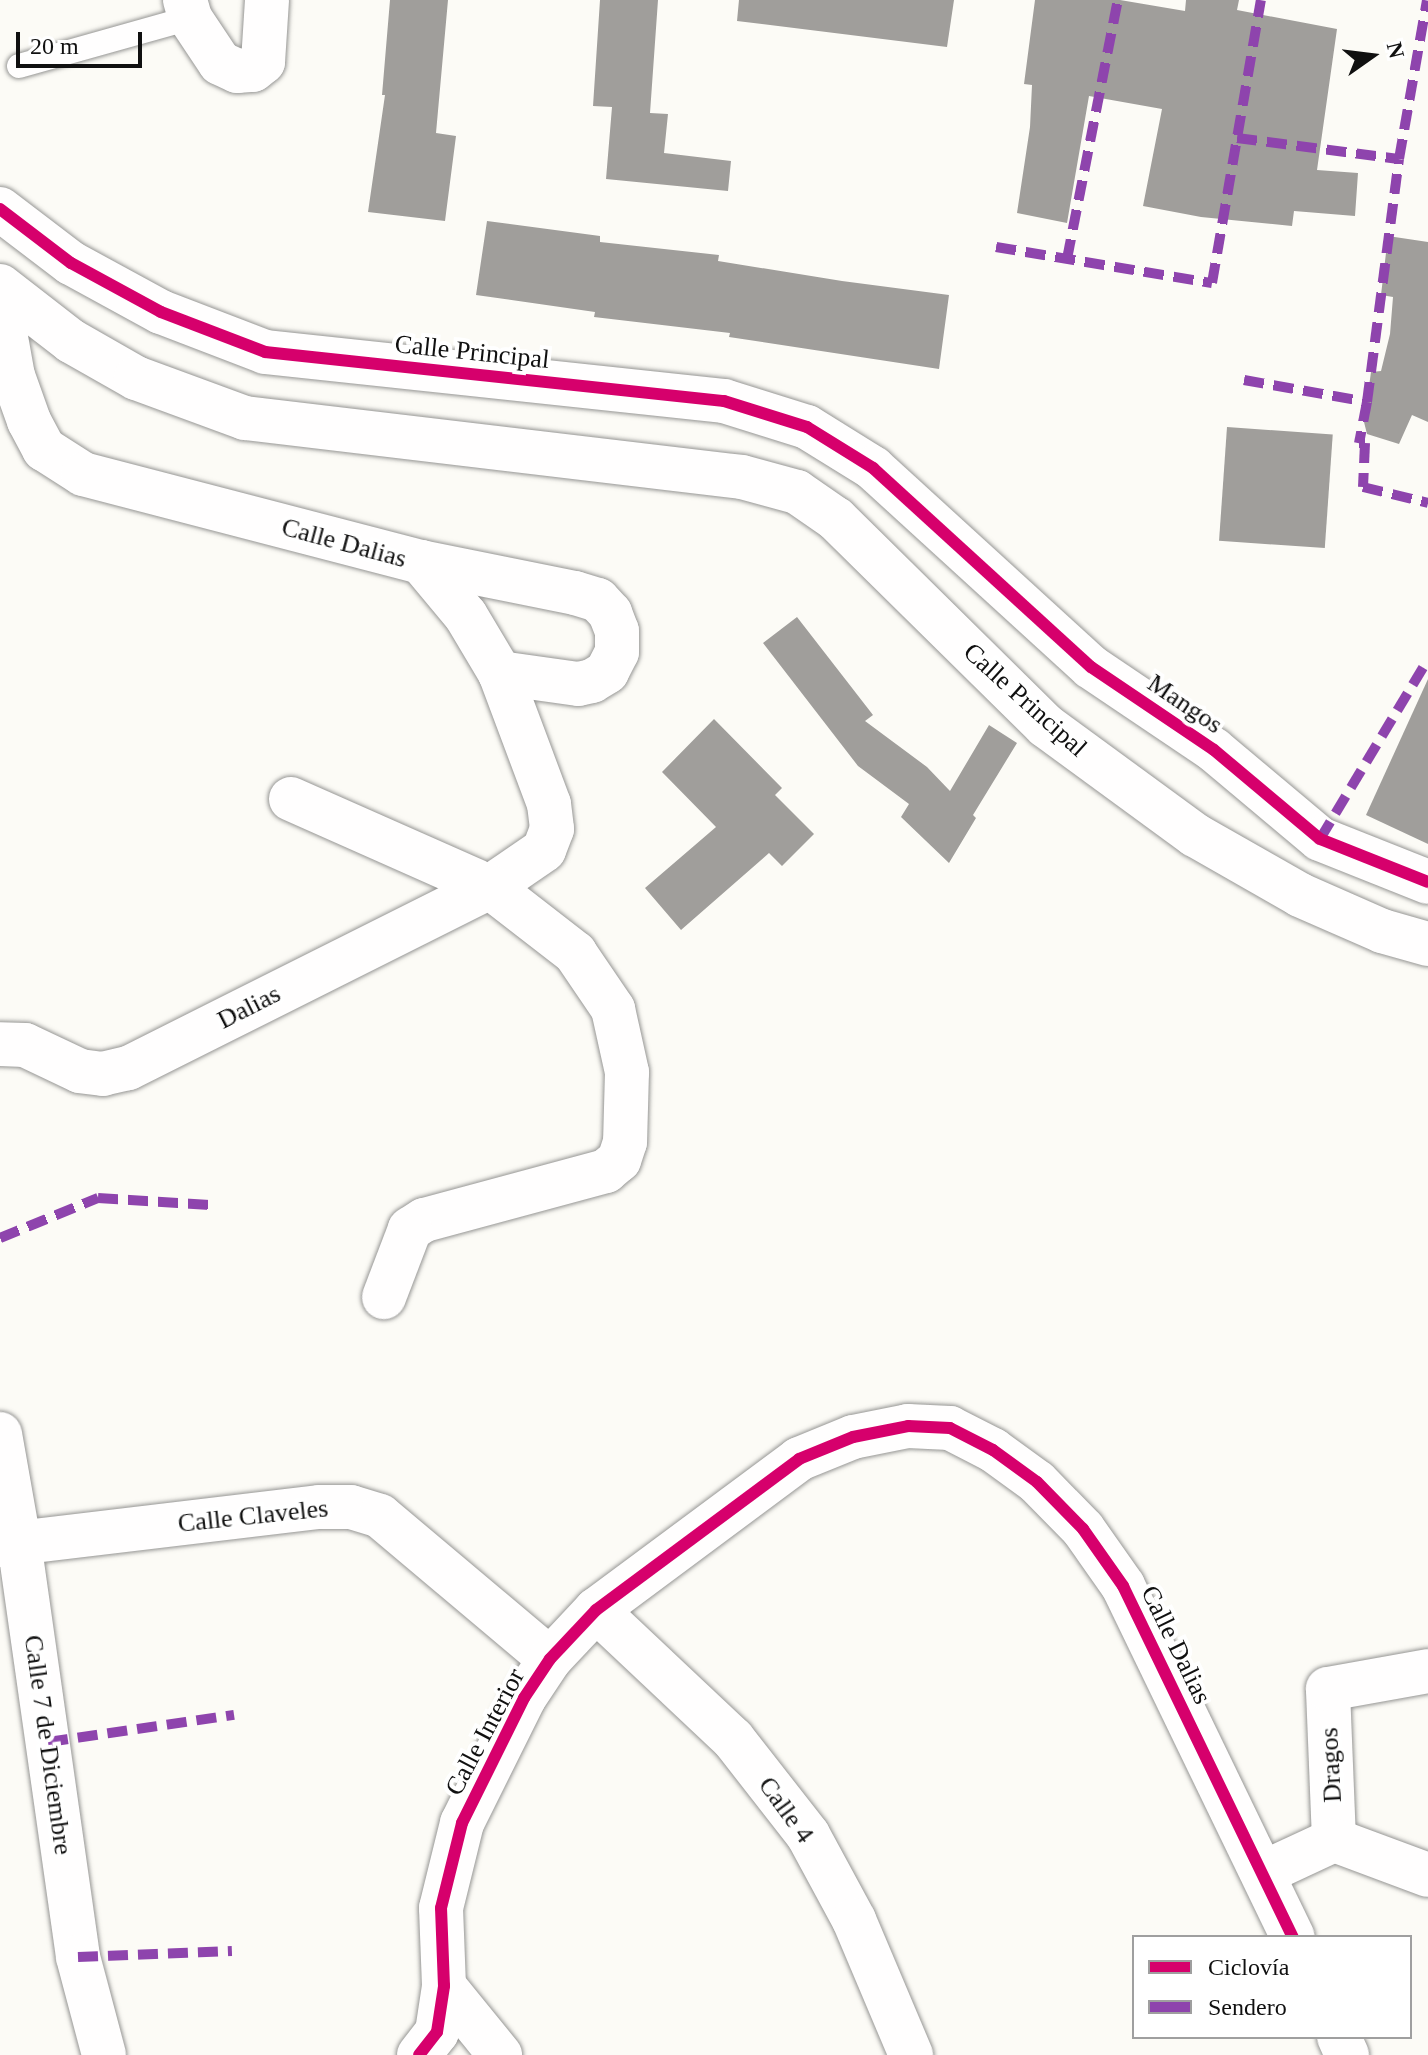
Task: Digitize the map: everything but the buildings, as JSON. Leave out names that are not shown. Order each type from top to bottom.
[{"type":"street","points":[[187,9],[220,63],[237,71],[253,70],[263,62],[267,0]]},
{"type":"street","name":"Calle Principal","points":[[0,209],[71,263],[161,312],[265,352],[724,401],[807,427],[873,468],[938,529]]},
{"type":"street","name":"Calle Principal","points":[[0,286],[71,341],[136,378],[245,418],[742,477],[797,492],[836,519],[1046,726],[1195,835],[1300,895],[1382,931],[1428,944]]},
{"type":"street","name":"Calle Dalias","points":[[0,304],[13,376],[29,421],[44,449],[83,474],[421,562],[466,616],[500,673],[549,804],[552,829],[544,850],[490,887]]},
{"type":"street","points":[[896,580],[938,529]]},
{"type":"street","name":"Mangos","points":[[938,529],[1091,667],[1214,750],[1320,839],[1428,882]]},
{"type":"street","points":[[421,562],[575,593],[598,600],[610,613],[617,631],[617,652],[607,672],[592,681],[578,684],[500,673]]},
{"type":"street","points":[[291,799],[490,887],[575,953],[613,1009],[627,1072],[625,1142],[619,1160],[606,1171],[424,1220],[410,1229],[384,1297]]},
{"type":"street","name":"Dalias","points":[[0,1044],[25,1045],[80,1071],[103,1074],[128,1068],[490,887]]},
{"type":"street","name":"Calle Interior","points":[[419,2055],[437,2032],[444,1986],[441,1908],[462,1823],[524,1698],[550,1659],[596,1610],[799,1459],[853,1437],[908,1426],[950,1428]]},
{"type":"street","name":"Calle Dalias","points":[[950,1428],[993,1450],[1037,1482],[1083,1529],[1123,1586],[1292,1935]]},
{"type":"street","name":"Calle 7 de Diciembre","points":[[0,1434],[10,1543],[78,1957],[104,2055]]},
{"type":"street","name":"Calle Claveles","points":[[10,1543],[319,1507],[351,1507],[380,1516],[550,1659]]},
{"type":"street","name":"Calle 4","points":[[596,1610],[733,1739],[808,1835],[854,1920],[911,2055]]},
{"type":"street","name":"Dragos","points":[[1334,1840],[1328,1689],[1428,1671]]},
{"type":"street","points":[[1263,1873],[1334,1840],[1428,1875]]},
{"type":"street","points":[[444,1986],[500,2055]]},
{"type":"lane","points":[[19,66],[187,9]]},
{"type":"marked path","points":[[1067,259],[1118,0]]},
{"type":"marked path","points":[[996,247],[1212,283],[1261,0]]},
{"type":"marked path","points":[[1367,402],[1399,159],[1427,0]]},
{"type":"marked path","points":[[1237,138],[1399,159]]},
{"type":"marked path","points":[[1244,380],[1367,402],[1359,443],[1365,443],[1363,487],[1428,503]]},
{"type":"marked path","points":[[1320,839],[1428,659]]},
{"type":"marked path","points":[[0,1238],[98,1198],[210,1205]]},
{"type":"marked path","points":[[48,1742],[234,1715]]},
{"type":"marked path","points":[[78,1957],[232,1951]]},
{"type":"cycle path","points":[[0,209],[71,263],[161,312],[265,352],[724,401],[807,427],[873,468],[1091,667],[1214,750],[1320,839],[1428,882]]},
{"type":"cycle path","points":[[419,2055],[437,2032],[444,1986],[441,1908],[462,1823],[524,1698],[550,1659],[596,1610],[799,1459],[853,1437],[908,1426],[950,1428],[993,1450],[1037,1482],[1083,1529],[1123,1586],[1292,1935]]}]
